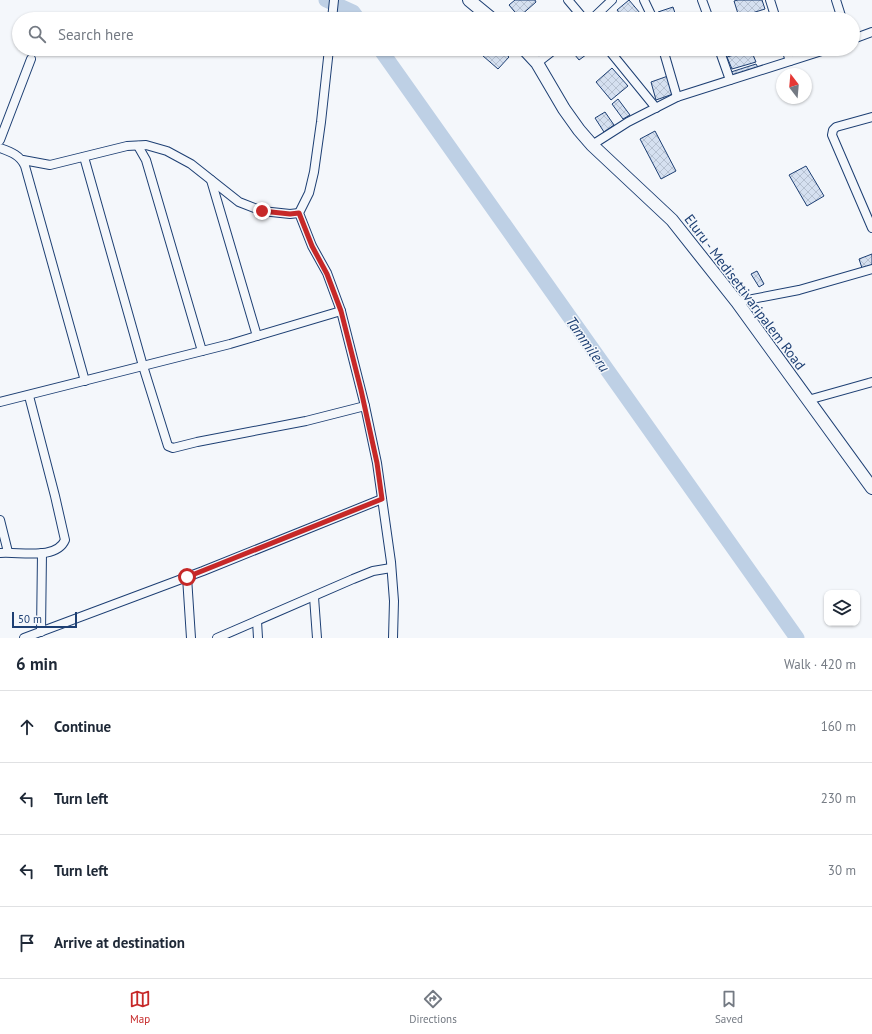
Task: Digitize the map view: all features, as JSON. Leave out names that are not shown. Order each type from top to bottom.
[{"type":"main road","points":[[469,0],[484,12]]},
{"type":"main road","name":"Eluru - Medisettivaripalem Road","points":[[530,56],[537,64],[564,110],[579,130],[592,145],[672,220],[737,302],[872,488]]},
{"type":"street","points":[[333,12],[334,0]]},
{"type":"street","points":[[568,0],[578,12]]},
{"type":"street","points":[[599,12],[612,0]]},
{"type":"street","points":[[644,0],[650,12]]},
{"type":"street","points":[[702,0],[706,12]]},
{"type":"street","points":[[770,0],[774,12]]},
{"type":"street","points":[[836,0],[840,12]]},
{"type":"street","points":[[860,36],[872,32]]},
{"type":"street","points":[[328,56],[314,172],[309,193],[299,213],[312,246],[327,274],[341,311],[365,406],[377,463],[391,568],[394,601],[393,638]]},
{"type":"street","points":[[537,64],[547,56]]},
{"type":"street","points":[[614,56],[656,108]]},
{"type":"street","points":[[665,56],[677,98]]},
{"type":"street","points":[[721,56],[730,80]]},
{"type":"street","points":[[788,56],[790,61]]},
{"type":"street","points":[[592,145],[628,122],[677,98],[806,56]]},
{"type":"street","points":[[0,140],[31,59]]},
{"type":"street","points":[[872,117],[836,127],[833,130],[832,135],[872,228]]},
{"type":"street","points":[[0,148],[16,154],[23,160],[50,165],[127,146],[146,145],[167,151],[191,164],[239,202],[262,211],[290,214],[299,213]]},
{"type":"street","points":[[138,146],[146,160],[202,351]]},
{"type":"street","points":[[84,157],[143,366],[168,446],[173,448],[306,421],[365,406]]},
{"type":"street","points":[[23,160],[85,381]]},
{"type":"street","points":[[211,180],[257,336]]},
{"type":"street","points":[[737,302],[800,290],[872,269]]},
{"type":"street","points":[[0,402],[29,396],[202,351],[341,311]]},
{"type":"street","points":[[808,400],[872,382]]},
{"type":"street","points":[[0,520],[4,552],[23,554],[42,553],[57,549],[65,540],[29,396]]},
{"type":"street","points":[[24,638],[187,577],[382,499]]},
{"type":"street","points":[[41,632],[42,553]]},
{"type":"street","points":[[217,638],[360,576],[373,571],[391,568]]},
{"type":"street","points":[[187,577],[191,638]]},
{"type":"street","points":[[314,597],[317,638]]},
{"type":"street","points":[[257,621],[258,638]]},
{"type":"building","points":[[515,0],[535,0],[536,2],[525,12],[515,12],[509,5]]},
{"type":"building","points":[[629,0],[639,12],[619,12],[617,10]]},
{"type":"building","points":[[762,0],[765,9],[755,12],[737,12],[734,1]]},
{"type":"building","points":[[673,7],[675,12],[658,12]]},
{"type":"building","points":[[483,56],[508,56],[509,57],[498,69]]},
{"type":"building","points":[[576,56],[584,56],[579,60]]},
{"type":"building","points":[[754,56],[756,62],[732,69],[727,57]]},
{"type":"building","points":[[756,64],[759,69],[734,77],[731,72]]},
{"type":"building","points":[[612,68],[628,86],[611,100],[596,82]]},
{"type":"building","points":[[668,76],[673,94],[656,100],[651,82]]},
{"type":"building","points":[[618,99],[630,115],[623,119],[612,104]]},
{"type":"building","points":[[605,112],[614,125],[604,132],[595,118]]},
{"type":"building","points":[[655,131],[676,171],[661,179],[640,139]]},
{"type":"building","points":[[806,166],[824,196],[807,206],[789,175]]},
{"type":"building","points":[[872,254],[872,265],[862,268],[859,259]]},
{"type":"building","points":[[757,271],[764,284],[759,287],[751,274]]},
{"type":"waterway","name":"Tammileru","points":[[326,0],[353,12]]},
{"type":"waterway","name":"Tammileru","points":[[385,56],[797,638]]},
{"type":"route","points":[[187,577],[382,499],[377,463],[361,390],[341,311],[327,274],[312,246],[299,213],[290,214],[262,211]]}]
